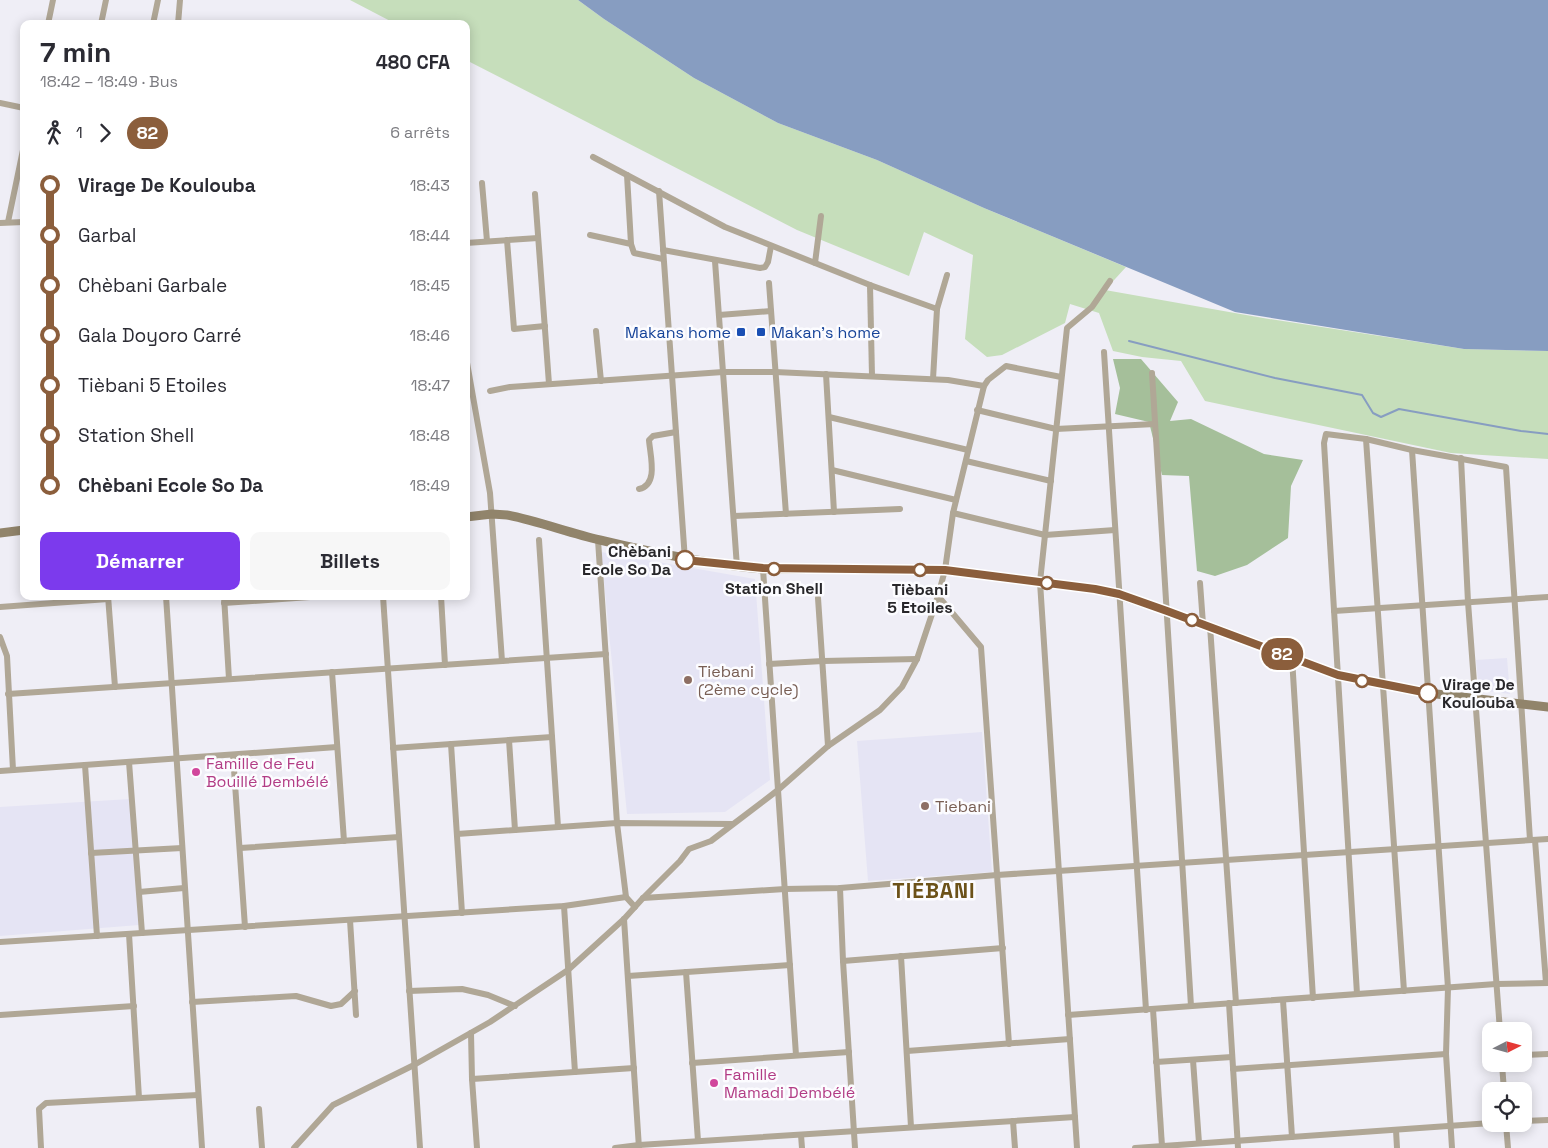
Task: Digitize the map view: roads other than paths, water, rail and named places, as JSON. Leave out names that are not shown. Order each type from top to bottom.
[{"type":"main road","points":[[470,517],[492,514],[521,518],[598,540],[685,560],[737,567],[945,570],[1119,594],[1338,675],[1428,693],[1548,707]]},
{"type":"main road","points":[[0,533],[20,530]]},
{"type":"street","points":[[49,20],[53,0]]},
{"type":"street","points":[[103,20],[106,0]]},
{"type":"street","points":[[154,20],[158,0]]},
{"type":"street","points":[[178,20],[180,0]]},
{"type":"street","points":[[0,103],[20,107]]},
{"type":"street","points":[[593,157],[725,227],[870,285],[937,309]]},
{"type":"street","points":[[8,222],[20,164]]},
{"type":"street","points":[[627,175],[631,244],[634,253],[663,259]]},
{"type":"street","points":[[482,183],[487,241]]},
{"type":"street","points":[[658,191],[685,560]]},
{"type":"street","points":[[535,194],[549,384]]},
{"type":"street","points":[[815,263],[821,216]]},
{"type":"street","points":[[0,223],[20,222]]},
{"type":"street","points":[[590,235],[631,244]]},
{"type":"street","points":[[470,243],[538,238]]},
{"type":"street","points":[[507,240],[514,329],[545,326]]},
{"type":"street","points":[[663,250],[760,268],[766,267],[771,246]]},
{"type":"street","points":[[715,261],[737,567]]},
{"type":"street","points":[[932,379],[937,309],[947,275]]},
{"type":"street","points":[[1077,1148],[1040,582],[1067,328],[1092,307],[1110,281]]},
{"type":"street","points":[[769,283],[786,514]]},
{"type":"street","points":[[870,285],[872,376]]},
{"type":"street","points":[[719,316],[771,311]]},
{"type":"street","points":[[596,331],[601,380]]},
{"type":"street","points":[[1104,352],[1137,866],[1162,1146]]},
{"type":"street","points":[[294,1148],[333,1105],[414,1065],[471,1033],[568,970],[624,919],[680,861],[688,849],[711,841],[778,790],[828,746],[880,710],[902,687],[917,659],[938,596],[945,570],[953,513],[984,386],[988,380],[1006,366],[1062,377]]},
{"type":"street","points":[[490,391],[510,387],[723,372],[775,372],[932,379],[984,386]]},
{"type":"street","points":[[1152,373],[1191,1006]]},
{"type":"street","points":[[826,374],[834,512]]},
{"type":"street","points":[[470,384],[484,454],[492,514],[502,661]]},
{"type":"street","points":[[977,410],[1056,429],[1155,424]]},
{"type":"street","points":[[829,417],[968,450]]},
{"type":"street","points":[[639,489],[645,487],[652,478],[649,440],[653,436],[676,432]]},
{"type":"street","points":[[1068,1015],[1496,984],[1547,983],[1522,704],[1506,468],[1366,439],[1326,434],[1324,443],[1356,994]]},
{"type":"street","points":[[1366,439],[1404,991]]},
{"type":"street","points":[[1412,450],[1448,988],[1446,1054],[1452,1148]]},
{"type":"street","points":[[1461,458],[1468,602],[1499,1022]]},
{"type":"street","points":[[966,461],[1050,481]]},
{"type":"street","points":[[832,470],[956,500]]},
{"type":"street","points":[[734,516],[900,509]]},
{"type":"street","points":[[953,513],[1045,535],[1115,530]]},
{"type":"street","points":[[539,540],[558,827]]},
{"type":"street","points":[[598,540],[617,823],[626,897],[635,907]]},
{"type":"street","points":[[763,568],[796,1055]]},
{"type":"street","points":[[1200,583],[1206,625],[1226,860],[1232,1003],[1232,1058],[1238,1144]]},
{"type":"street","points":[[938,596],[981,647],[1009,1044]]},
{"type":"street","points":[[1334,611],[1548,597]]},
{"type":"street","points":[[818,598],[828,746]]},
{"type":"street","points":[[0,607],[84,600]]},
{"type":"street","points":[[108,600],[115,687]]},
{"type":"street","points":[[166,600],[202,1148]]},
{"type":"street","points":[[224,600],[229,679]]},
{"type":"street","points":[[383,600],[420,1148]]},
{"type":"street","points":[[441,600],[445,665]]},
{"type":"street","points":[[0,637],[7,656],[13,770]]},
{"type":"street","points":[[8,694],[606,654]]},
{"type":"street","points":[[1292,658],[1312,998]]},
{"type":"street","points":[[769,664],[822,660],[917,659]]},
{"type":"street","points":[[332,672],[344,841]]},
{"type":"street","points":[[393,748],[552,737]]},
{"type":"street","points":[[509,740],[515,830]]},
{"type":"street","points":[[451,744],[462,913]]},
{"type":"street","points":[[0,771],[337,747]]},
{"type":"street","points":[[233,755],[245,927]]},
{"type":"street","points":[[129,762],[142,933]]},
{"type":"street","points":[[85,765],[97,936]]},
{"type":"street","points":[[457,834],[617,823],[732,824]]},
{"type":"street","points":[[240,848],[399,837]]},
{"type":"street","points":[[643,898],[785,889],[840,888],[997,875],[1548,839]]},
{"type":"street","points":[[91,853],[182,848]]},
{"type":"street","points":[[139,892],[184,888]]},
{"type":"street","points":[[840,888],[855,1148]]},
{"type":"street","points":[[0,942],[564,906],[626,897]]},
{"type":"street","points":[[564,906],[575,1072]]},
{"type":"street","points":[[624,919],[639,1146]]},
{"type":"street","points":[[350,920],[356,1015]]},
{"type":"street","points":[[129,934],[140,1098]]},
{"type":"street","points":[[843,961],[1002,948]]},
{"type":"street","points":[[901,956],[911,1127]]},
{"type":"street","points":[[628,976],[790,965]]},
{"type":"street","points":[[686,972],[698,1141]]},
{"type":"street","points":[[410,991],[462,990],[488,995],[514,1006]]},
{"type":"street","points":[[192,1002],[296,996],[331,1006],[341,1004],[355,992]]},
{"type":"street","points":[[1282,1000],[1292,1137]]},
{"type":"street","points":[[0,1015],[134,1006]]},
{"type":"street","points":[[471,1033],[477,1148]]},
{"type":"street","points":[[907,1051],[1070,1039]]},
{"type":"street","points":[[692,1063],[849,1052]]},
{"type":"street","points":[[1233,1069],[1446,1054]]},
{"type":"street","points":[[1532,1054],[1548,1054]]},
{"type":"street","points":[[1156,1062],[1232,1058]]},
{"type":"street","points":[[1193,1060],[1199,1143]]},
{"type":"street","points":[[472,1079],[634,1068]]},
{"type":"street","points":[[41,1148],[39,1109],[46,1103],[198,1095]]},
{"type":"street","points":[[259,1108],[262,1148]]},
{"type":"street","points":[[615,1148],[1075,1117]]},
{"type":"street","points":[[1532,1121],[1548,1120]]},
{"type":"street","points":[[1013,1121],[1014,1148]]},
{"type":"street","points":[[1135,1148],[1199,1143],[1238,1144],[1292,1137],[1482,1124]]},
{"type":"street","points":[[1396,1130],[1397,1148]]},
{"type":"street","points":[[1507,1132],[1508,1148]]},
{"type":"street","points":[[801,1135],[802,1148]]},
{"type":"water","points":[[578,0],[1548,0],[1548,351],[1464,349],[1235,312],[984,208],[877,160],[778,123],[694,78]]},
{"type":"waterway","points":[[1129,341],[1275,378],[1362,395],[1373,413],[1381,417],[1399,409],[1521,431],[1548,434]]},
{"type":"place","name":"Makans home","points":[[741,332]]},
{"type":"place","name":"Makan's home","points":[[761,332]]},
{"type":"place","name":"Chèbani Ecole So Da","points":[[685,560]]},
{"type":"place","name":"Station Shell","points":[[774,569]]},
{"type":"place","name":"Tièbani 5 Etoiles","points":[[920,570]]},
{"type":"place","name":"Tiebani (2ème cycle)","points":[[688,680]]},
{"type":"place","name":"Virage De Koulouba","points":[[1428,693]]},
{"type":"place","name":"Famille de Feu Bouillé Dembélé","points":[[196,772]]},
{"type":"place","name":"Tiebani","points":[[925,806]]},
{"type":"place","name":"Famille Mamadi Dembélé","points":[[714,1083]]},
{"type":"district","name":"TIÉBANI","points":[[934,891]]}]
